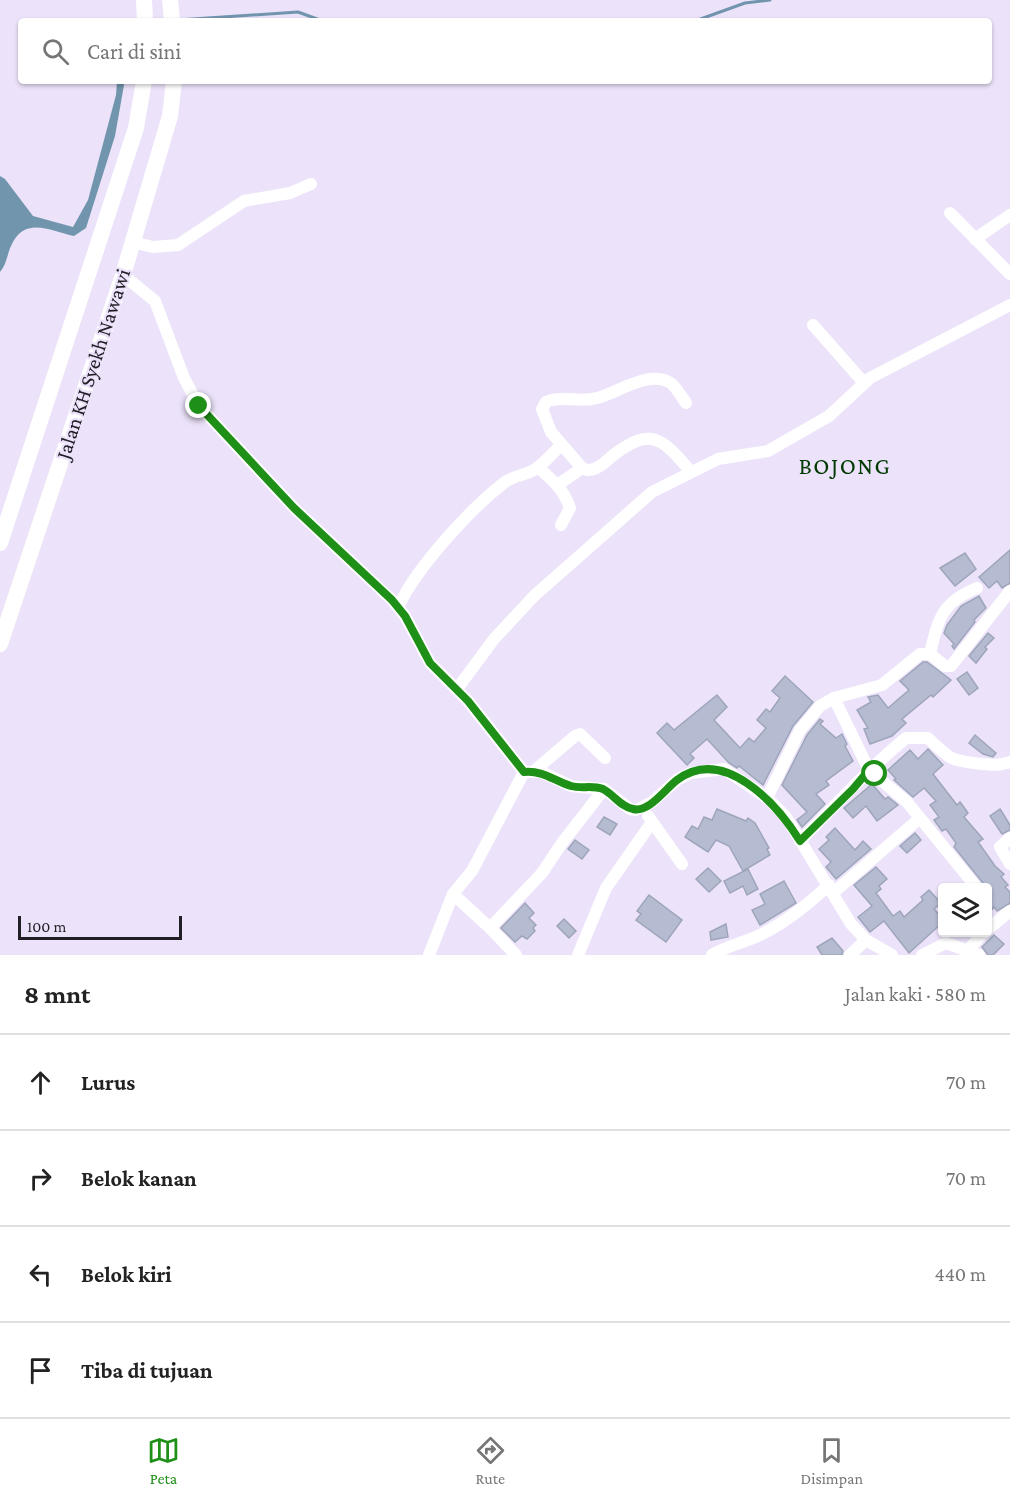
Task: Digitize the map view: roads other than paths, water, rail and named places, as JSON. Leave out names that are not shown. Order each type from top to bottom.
[{"type":"main road","points":[[144,0],[145,18]]},
{"type":"main road","points":[[170,0],[172,18]]},
{"type":"main road","name":"Jalan KH Syekh Nawawi","points":[[0,543],[136,128],[143,84]]},
{"type":"main road","name":"Jalan KH Syekh Nawawi","points":[[0,644],[123,275],[170,116],[174,84]]},
{"type":"street","points":[[132,242],[153,247],[178,245],[244,201],[290,193],[311,184]]},
{"type":"street","points":[[950,213],[1010,274]]},
{"type":"street","points":[[975,239],[1010,215]]},
{"type":"street","points":[[123,275],[155,301],[190,392],[199,406],[294,508],[398,607],[430,663],[457,689],[529,771],[571,786],[604,789],[630,809],[644,808],[678,779],[705,770],[724,769],[767,798],[786,817],[851,924],[866,940],[892,955]]},
{"type":"street","points":[[457,689],[494,639],[567,564],[652,492],[718,459],[768,452],[829,416],[864,383],[1010,305]]},
{"type":"street","points":[[813,325],[864,383]]},
{"type":"street","points":[[686,403],[672,384],[660,378],[637,383],[596,399],[554,398],[546,402],[542,410],[544,421],[561,445],[582,468],[591,471],[643,437],[655,437],[670,447],[691,472]]},
{"type":"street","points":[[398,607],[408,586],[428,560],[492,493],[508,480],[538,467],[561,445]]},
{"type":"street","points":[[538,467],[559,484],[570,508],[561,525]]},
{"type":"street","points":[[559,484],[582,468]]},
{"type":"street","points":[[930,654],[946,607],[954,598],[976,588]]},
{"type":"street","points":[[767,798],[800,730],[820,706],[834,698],[882,685],[920,654],[930,654],[945,666],[951,666],[1008,596]]},
{"type":"street","points":[[834,698],[869,770],[907,802],[973,883]]},
{"type":"street","points":[[429,955],[453,894],[472,871],[529,771],[575,735],[580,734],[605,758]]},
{"type":"street","points":[[800,841],[869,770],[906,738],[918,736],[928,738],[955,761],[962,763],[994,767],[1010,762]]},
{"type":"street","points":[[490,928],[542,873],[604,789]]},
{"type":"street","points":[[644,808],[682,864]]},
{"type":"street","points":[[712,955],[727,946],[762,934],[787,920],[831,889],[920,818]]},
{"type":"street","points":[[578,955],[606,888],[652,822]]},
{"type":"street","points":[[1010,838],[1000,847],[1010,864]]},
{"type":"street","points":[[453,894],[516,955]]},
{"type":"street","points":[[992,924],[1010,911]]},
{"type":"street","points":[[922,955],[947,943],[952,937]]},
{"type":"street","points":[[947,943],[974,952],[982,937]]},
{"type":"street","points":[[850,955],[866,940]]},
{"type":"water","points":[[117,84],[124,84],[115,136],[86,228],[74,236],[39,228],[23,231],[16,236],[0,272],[0,176],[5,179],[33,216],[73,227],[88,200],[116,95]]},
{"type":"waterway","points":[[703,18],[745,3],[770,0]]},
{"type":"waterway","points":[[208,18],[298,12],[314,18]]},
{"type":"district","name":"BOJONG","points":[[845,466]]}]
